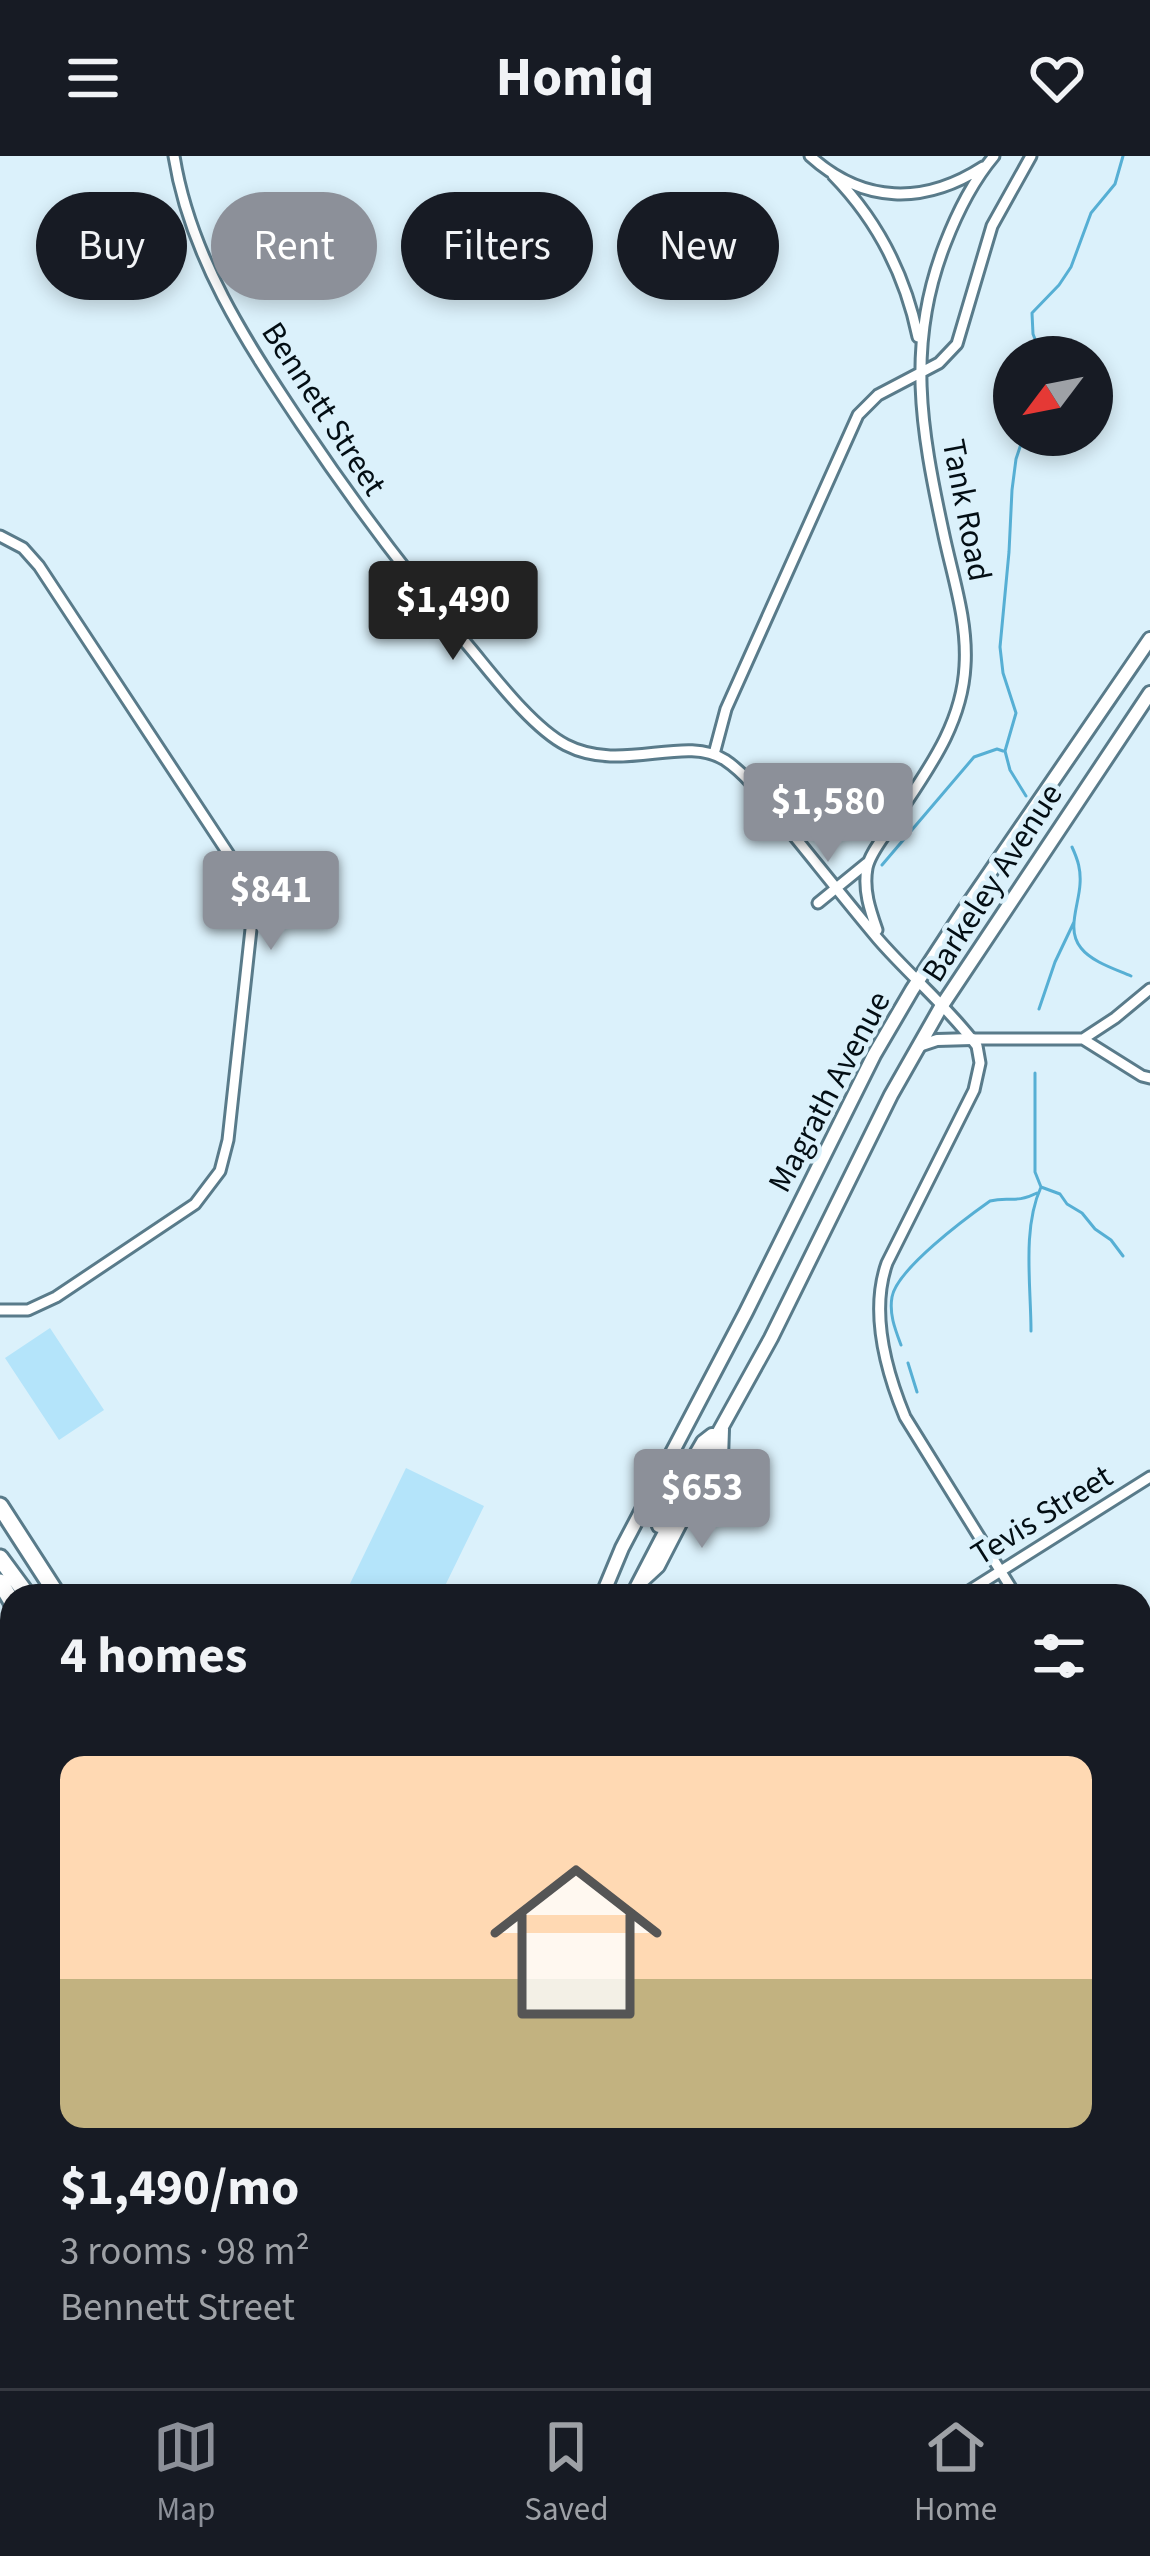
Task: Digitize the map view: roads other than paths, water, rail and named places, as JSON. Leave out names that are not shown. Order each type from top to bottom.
[{"type":"highway","points":[[0,1505],[50,1584]]},
{"type":"highway","points":[[0,1558],[19,1584]]},
{"type":"main road","name":"Magrath Avenue","points":[[607,1584],[868,1066],[917,982],[1150,639]]},
{"type":"main road","name":"Barkeley Avenue","points":[[722,1426],[721,1459],[697,1480],[703,1442],[722,1426],[771,1338],[880,1116],[941,1007],[1150,693]]},
{"type":"main road","points":[[638,1584],[689,1496],[675,1550],[641,1584]]},
{"type":"street","name":"Bennett Street","points":[[174,156],[199,244],[226,304],[266,371],[375,532],[512,695],[548,734],[586,753],[610,758],[692,750],[714,754]]},
{"type":"street","points":[[810,156],[862,207],[891,254],[920,347]]},
{"type":"street","points":[[1009,1584],[905,1417],[894,1389],[879,1311],[887,1263],[974,1090],[979,1050],[741,774],[714,754],[726,709],[858,415],[878,394],[939,363],[957,344],[992,226],[1031,156]]},
{"type":"street","points":[[832,175],[873,191],[904,194],[944,187],[990,160]]},
{"type":"street","name":"Tank Road","points":[[818,903],[867,863],[948,739],[960,702],[965,645],[923,420],[920,347],[938,262],[953,223],[990,160]]},
{"type":"street","points":[[0,536],[23,548],[39,566],[212,826],[243,876],[252,920],[228,1139],[213,1182],[195,1204],[56,1297],[28,1310],[0,1310]]},
{"type":"street","points":[[867,863],[867,898],[880,940]]},
{"type":"street","points":[[1083,1039],[1150,989]]},
{"type":"street","points":[[919,1046],[937,1040],[1083,1039],[1150,1078]]},
{"type":"street","name":"Tevis Street","points":[[980,1584],[1150,1478]]},
{"type":"waterway","points":[[1034,336],[1032,313],[1071,267],[1091,213],[1115,184],[1123,156]]},
{"type":"waterway","points":[[1017,456],[1000,647],[1016,713],[1005,751],[1026,796]]},
{"type":"waterway","points":[[882,865],[974,757],[1003,751]]},
{"type":"waterway","points":[[1072,847],[1080,874],[1074,925],[1077,941],[1091,957],[1131,976]]},
{"type":"waterway","points":[[1039,1009],[1074,922]]},
{"type":"waterway","points":[[1031,1331],[1029,1239],[1041,1187],[1035,1172],[1035,1073]]},
{"type":"waterway","points":[[1041,1187],[1060,1194],[1123,1256]]},
{"type":"waterway","points":[[901,1345],[891,1303],[906,1273],[990,1201],[1037,1193]]},
{"type":"waterway","points":[[908,1363],[917,1392]]},
{"type":"tunnel","points":[[693,1498],[702,1482]]},
{"type":"tunnel","points":[[700,1502],[709,1485]]}]
